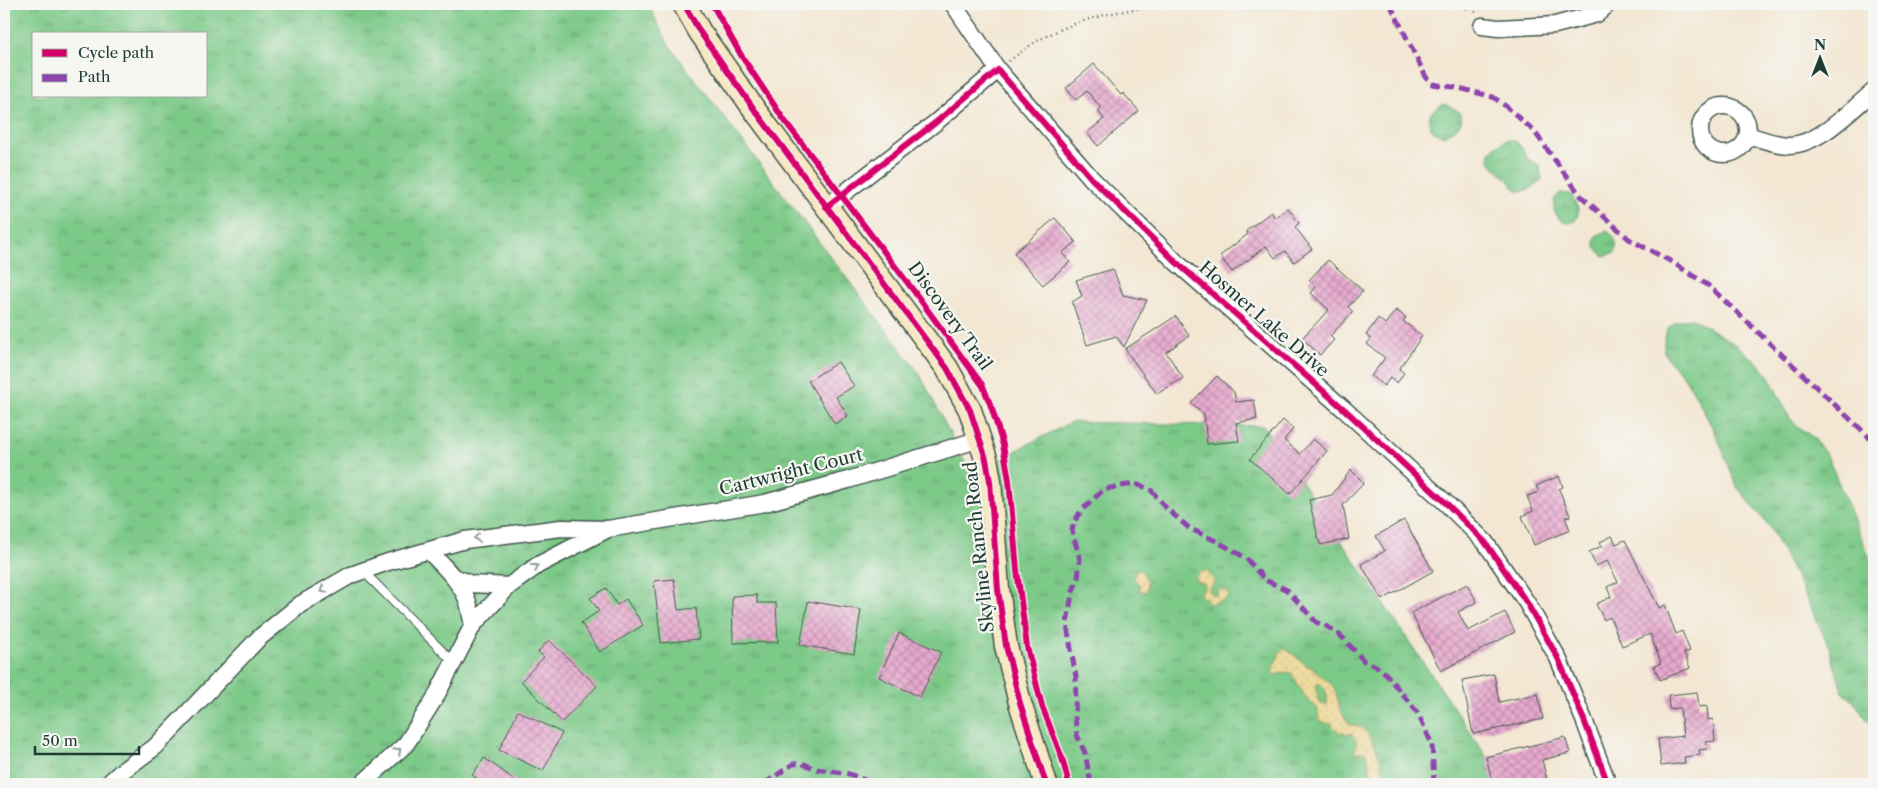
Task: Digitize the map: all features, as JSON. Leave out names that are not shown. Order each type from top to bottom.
[{"type":"street","name":"Skyline Ranch Road","points":[[684,4],[700,32],[754,109],[826,207],[908,312],[947,368],[970,410],[980,439],[990,481],[998,589],[1006,646],[1020,703],[1046,784]]},
{"type":"street","name":"Hosmer Lake Drive","points":[[952,4],[998,70],[1092,179],[1176,262],[1352,416],[1485,542],[1528,603],[1558,658],[1608,784]]},
{"type":"street","points":[[1482,26],[1498,28],[1555,25],[1597,14],[1608,4]]},
{"type":"street","points":[[826,207],[936,123],[998,70]]},
{"type":"street","points":[[1748,135],[1770,142],[1790,145],[1808,142],[1874,91]]},
{"type":"street","name":"Cartwright Court","points":[[108,784],[154,747],[259,638],[301,604],[334,584],[363,571],[465,540],[561,528],[608,529],[765,503],[848,480],[980,439]]},
{"type":"street","name":"Cartwright Court","points":[[362,784],[406,744],[435,698],[473,626],[508,586],[538,565],[608,529]]},
{"type":"street","points":[[429,551],[454,577],[467,600],[473,626]]},
{"type":"street","points":[[454,577],[471,584],[508,586]]},
{"type":"lane","points":[[363,571],[453,662]]},
{"type":"path","points":[[998,70],[1032,44],[1070,26],[1117,12],[1152,6],[1199,6],[1258,10],[1296,4]]},
{"type":"path","points":[[1446,4],[1476,12],[1482,26]]},
{"type":"green space","points":[[4,4],[648,4],[669,45],[919,373],[971,474],[1071,422],[1264,426],[1505,784],[4,784]]},
{"type":"green space","points":[[1442,104],[1458,111],[1461,117],[1458,125],[1446,136],[1437,134],[1431,129],[1429,122],[1431,113]]},
{"type":"green space","points":[[1506,140],[1515,140],[1528,159],[1539,165],[1542,179],[1525,191],[1518,191],[1490,160],[1489,155],[1492,151]]},
{"type":"green space","points":[[1560,193],[1571,194],[1576,204],[1578,215],[1571,222],[1566,223],[1562,221],[1554,211],[1554,200]]},
{"type":"green space","points":[[1606,231],[1613,237],[1616,243],[1616,250],[1615,253],[1604,256],[1597,249],[1595,242],[1596,236]]},
{"type":"green space","points":[[1691,318],[1736,345],[1760,365],[1768,375],[1790,418],[1797,426],[1814,438],[1828,457],[1874,568],[1874,729],[1854,702],[1842,691],[1829,647],[1802,589],[1769,526],[1737,487],[1719,441],[1697,398],[1684,377],[1664,352],[1664,341],[1668,328],[1676,322]]},
{"type":"sand","points":[[1141,570],[1146,581],[1147,587],[1145,592],[1139,590],[1140,585],[1133,578],[1136,571]]},
{"type":"sand","points":[[1201,571],[1207,571],[1213,578],[1215,584],[1210,586],[1209,590],[1212,595],[1217,595],[1218,590],[1222,589],[1229,597],[1209,604],[1206,598],[1201,597],[1200,593],[1201,590],[1205,589],[1205,584],[1196,581],[1195,577]]},
{"type":"sand","points":[[1286,649],[1332,685],[1341,712],[1350,725],[1363,729],[1376,749],[1382,771],[1380,784],[1375,783],[1367,754],[1363,752],[1354,753],[1357,742],[1351,733],[1347,735],[1334,729],[1332,724],[1321,722],[1318,709],[1305,696],[1292,674],[1287,672],[1273,675],[1273,668],[1280,651]],"holes":[[[1319,683],[1326,693],[1327,705],[1321,704],[1318,700],[1316,685]]]},
{"type":"building","points":[[1094,64],[1121,95],[1123,93],[1139,111],[1098,146],[1087,133],[1104,119],[1098,111],[1101,108],[1087,91],[1076,100],[1066,88]]},
{"type":"building","points":[[1288,208],[1299,223],[1295,227],[1312,249],[1294,262],[1285,251],[1275,258],[1266,246],[1232,272],[1220,256],[1248,234],[1246,231],[1271,212],[1275,218]]},
{"type":"building","points":[[1055,218],[1076,242],[1062,253],[1070,262],[1043,285],[1014,253]]},
{"type":"building","points":[[1328,260],[1363,291],[1348,307],[1353,312],[1330,336],[1334,340],[1320,355],[1302,338],[1329,310],[1311,293],[1316,287],[1309,280]]},
{"type":"building","points":[[1113,269],[1123,295],[1147,300],[1124,347],[1116,336],[1087,345],[1072,302],[1082,296],[1076,280]]},
{"type":"building","points":[[1396,310],[1406,318],[1403,321],[1422,336],[1399,369],[1404,373],[1397,383],[1390,378],[1384,386],[1371,376],[1385,358],[1367,344],[1371,339],[1366,335],[1378,318],[1385,324]]},
{"type":"building","points":[[1176,316],[1189,336],[1166,352],[1183,378],[1157,394],[1125,349]]},
{"type":"building","points":[[838,362],[854,386],[836,397],[848,416],[835,424],[808,381]]},
{"type":"building","points":[[1217,376],[1234,392],[1236,402],[1254,400],[1257,419],[1236,423],[1239,441],[1207,444],[1204,414],[1191,403]]},
{"type":"building","points":[[1283,420],[1293,429],[1284,440],[1300,454],[1313,439],[1327,451],[1290,494],[1250,459]]},
{"type":"building","points":[[1351,470],[1364,483],[1343,505],[1349,539],[1320,545],[1309,500],[1332,495]]},
{"type":"building","points":[[1559,476],[1563,487],[1559,489],[1570,516],[1565,517],[1570,530],[1534,545],[1522,516],[1533,511],[1527,496],[1539,492],[1536,486]]},
{"type":"building","points":[[1404,520],[1433,571],[1382,600],[1361,564],[1385,551],[1376,536]]},
{"type":"building","points":[[1612,536],[1616,544],[1625,540],[1659,608],[1665,605],[1676,634],[1682,631],[1690,651],[1684,653],[1690,668],[1660,680],[1654,666],[1661,663],[1650,634],[1622,646],[1610,617],[1604,620],[1596,604],[1611,597],[1607,587],[1618,582],[1607,561],[1596,566],[1589,552],[1602,546],[1600,542]]},
{"type":"building","points":[[674,579],[678,610],[696,608],[699,639],[661,643],[654,581]]},
{"type":"building","points":[[1467,584],[1477,602],[1458,612],[1468,631],[1505,612],[1515,632],[1441,671],[1411,613]]},
{"type":"building","points":[[606,588],[617,605],[626,599],[643,625],[600,652],[581,623],[599,611],[590,598]]},
{"type":"building","points":[[757,595],[757,603],[776,603],[778,642],[733,643],[732,596]]},
{"type":"building","points":[[808,601],[861,610],[854,654],[800,645]]},
{"type":"building","points":[[899,633],[941,652],[920,697],[879,677]]},
{"type":"building","points":[[549,640],[597,686],[562,722],[521,681],[544,657],[538,652]]},
{"type":"building","points":[[1494,674],[1499,702],[1538,694],[1543,719],[1473,734],[1462,680]]},
{"type":"building","points":[[1697,692],[1699,707],[1707,706],[1708,720],[1713,719],[1715,741],[1706,742],[1707,749],[1699,750],[1700,755],[1684,757],[1685,763],[1661,766],[1658,739],[1683,736],[1680,708],[1669,709],[1668,695]]},
{"type":"building","points":[[518,711],[562,733],[543,771],[499,750]]},
{"type":"building","points":[[1565,737],[1570,753],[1542,760],[1548,784],[1493,784],[1486,757]]},
{"type":"building","points":[[484,758],[520,784],[485,784],[472,775]]},
{"type":"marked path","points":[[1390,4],[1426,77],[1432,84],[1459,88],[1493,97],[1507,107],[1534,131],[1580,195],[1629,239],[1672,262],[1709,286],[1867,435],[1874,444]]},
{"type":"marked path","points":[[1091,784],[1085,753],[1077,735],[1075,718],[1076,677],[1067,623],[1072,594],[1078,578],[1080,559],[1072,531],[1074,522],[1081,511],[1102,491],[1133,484],[1152,491],[1167,509],[1189,528],[1246,558],[1265,580],[1287,590],[1316,622],[1328,627],[1342,637],[1364,661],[1385,673],[1417,712],[1432,744],[1434,784]]},
{"type":"marked path","points":[[764,784],[793,764],[801,763],[817,769],[849,774],[876,784]]},
{"type":"cycle path","points":[[684,4],[700,32],[754,109],[947,368],[970,410],[986,459],[990,481],[998,589],[1006,646],[1020,703],[1046,784]]},
{"type":"cycle path","name":"Discovery Trail","points":[[712,4],[741,55],[782,117],[983,386],[1003,445],[1009,480],[1017,570],[1027,647],[1042,706],[1062,758],[1069,784]]},
{"type":"cycle path","points":[[826,207],[935,123],[998,70],[1092,179],[1176,262],[1345,410],[1448,505],[1485,542],[1527,603],[1558,658],[1608,784]]}]
